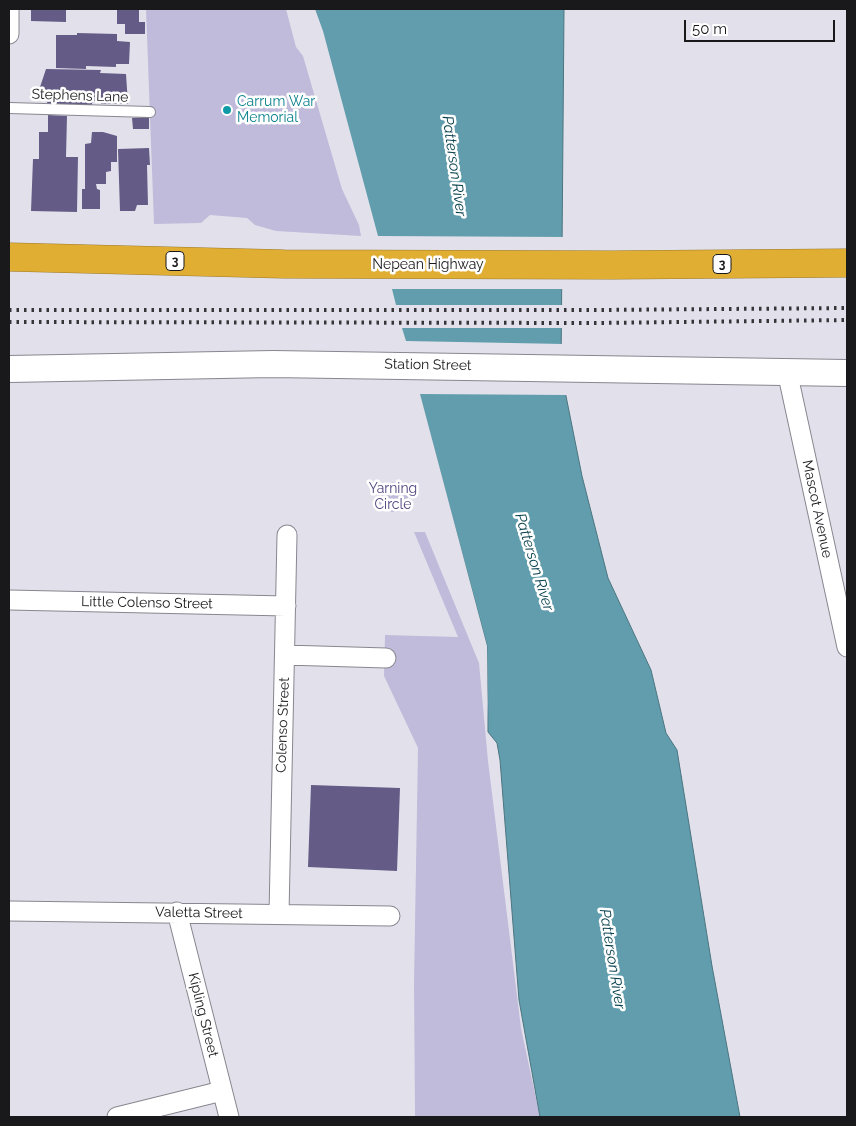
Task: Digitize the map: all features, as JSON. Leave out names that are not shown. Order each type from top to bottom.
[{"type":"highway","name":"Nepean Highway","points":[[9,256],[341,264],[596,265],[847,263]]},
{"type":"street","points":[[9,9],[9,34]]},
{"type":"street","name":"Station Street","points":[[9,369],[356,364],[847,373]]},
{"type":"street","name":"Mascot Avenue","points":[[788,371],[847,647]]},
{"type":"street","name":"Colenso Street","points":[[279,914],[287,536]]},
{"type":"street","name":"Little Colenso Street","points":[[9,600],[286,606]]},
{"type":"street","points":[[285,656],[386,658]]},
{"type":"street","name":"Valetta Street","points":[[9,912],[177,912],[390,916]]},
{"type":"street","name":"Kipling Street","points":[[177,912],[228,1117]]},
{"type":"street","points":[[117,1117],[222,1091]]},
{"type":"lane","name":"Stephens Lane","points":[[9,108],[150,112]]},
{"type":"green space","points":[[146,9],[286,9],[296,47],[303,56],[342,189],[359,225],[361,236],[276,231],[255,225],[247,218],[210,215],[201,223],[154,224]]},
{"type":"green space","name":"Yarning Circle","points":[[393,482],[403,487],[408,497],[403,507],[393,512],[383,507],[378,497],[383,487]]},
{"type":"green space","points":[[414,532],[425,532],[479,663],[488,761],[521,1028],[540,1117],[415,1117],[414,983],[418,748],[384,676],[385,635],[458,637]]},
{"type":"water","name":"Patterson River","points":[[315,9],[564,9],[561,371],[582,476],[608,578],[651,670],[666,733],[677,750],[712,966],[740,1117],[540,1117],[519,1000],[500,760],[497,743],[488,732],[487,646]]},
{"type":"pier","points":[[313,9],[315,9],[323,31],[378,236],[566,237],[565,289],[392,289],[396,305],[565,305],[564,328],[402,328],[406,341],[564,344],[564,370],[569,395],[420,394],[487,646],[488,732],[485,646]]},
{"type":"building","points":[[31,9],[66,9],[66,22],[31,21]]},
{"type":"building","points":[[117,9],[139,9],[139,22],[145,22],[145,34],[125,34],[125,24],[117,24]]},
{"type":"building","points":[[77,33],[117,34],[117,41],[130,42],[129,64],[116,64],[116,67],[86,66],[86,69],[56,68],[56,35],[77,35]]},
{"type":"building","points":[[46,69],[101,70],[100,73],[126,74],[128,104],[101,104],[101,101],[93,101],[91,106],[48,105],[42,87],[40,87]]},
{"type":"building","points":[[48,115],[67,116],[66,157],[78,157],[77,212],[31,211],[33,159],[39,159],[39,132],[48,132]]},
{"type":"building","points":[[149,117],[149,129],[133,129],[132,118]]},
{"type":"building","points":[[92,132],[103,132],[117,136],[117,162],[111,162],[111,171],[106,172],[106,184],[96,184],[97,189],[100,190],[100,209],[82,209],[82,189],[85,189],[85,144],[91,143]]},
{"type":"building","points":[[149,148],[150,165],[147,165],[148,205],[137,205],[135,211],[120,211],[118,149]]},
{"type":"building","points":[[311,785],[400,788],[397,871],[308,867]]},
{"type":"railway","points":[[9,310],[847,308]]},
{"type":"railway","points":[[9,322],[598,323],[847,320]]},
{"type":"place","name":"Carrum War Memorial","points":[[227,110]]}]
